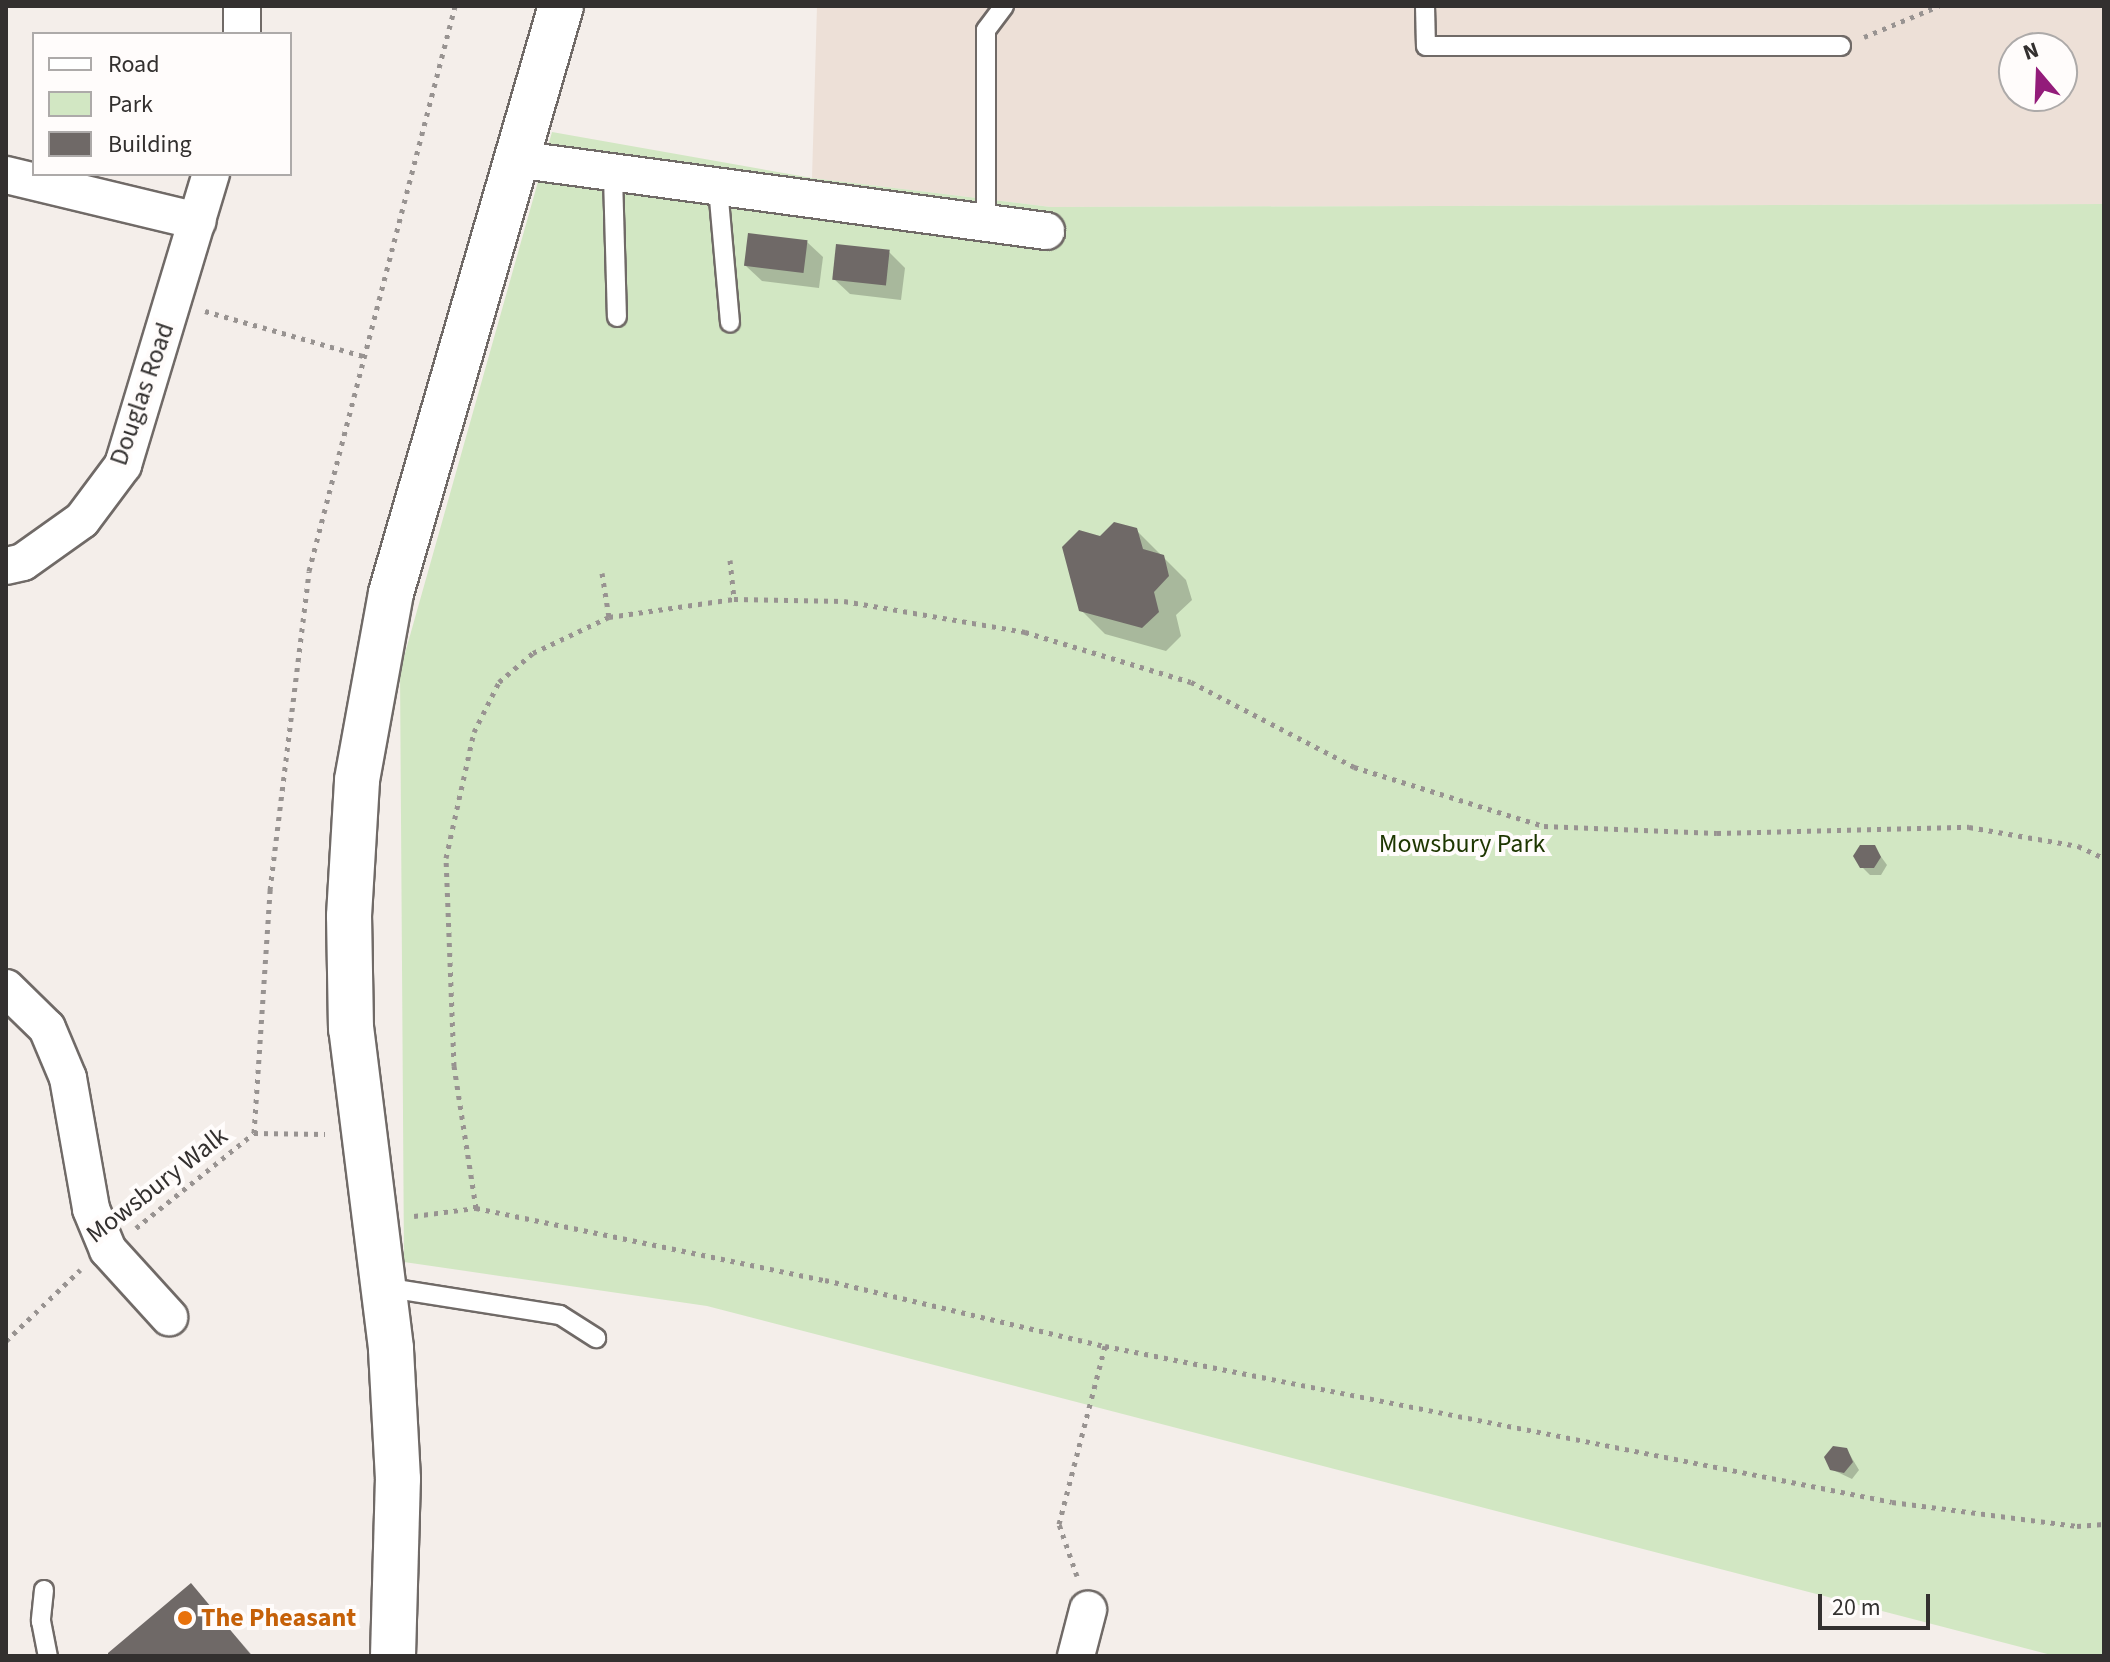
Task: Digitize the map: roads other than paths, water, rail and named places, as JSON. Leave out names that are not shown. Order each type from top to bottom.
[{"type":"main road","points":[[399,1652],[398,1479],[383,1287],[351,1029],[349,916],[357,780],[391,593],[561,6]]},
{"type":"street","points":[[242,6],[242,32]]},
{"type":"street","points":[[515,159],[613,176],[1046,231]]},
{"type":"street","points":[[6,175],[198,221]]},
{"type":"street","name":"Douglas Road","points":[[6,566],[23,562],[82,520],[123,465],[210,176]]},
{"type":"street","points":[[6,988],[47,1028],[68,1078],[91,1209],[108,1250],[169,1317]]},
{"type":"street","points":[[1076,1656],[1088,1610]]},
{"type":"lane","points":[[986,223],[986,30],[1004,6]]},
{"type":"lane","points":[[1425,6],[1426,46],[1841,46]]},
{"type":"lane","points":[[613,176],[617,317]]},
{"type":"lane","points":[[718,188],[730,322]]},
{"type":"lane","points":[[383,1287],[560,1315],[596,1338]]},
{"type":"lane","points":[[44,1590],[41,1621],[48,1656]]},
{"type":"place","name":"The Pheasant","points":[[185,1618]]},
{"type":"park label","name":"Mowsbury Park","points":[[1462,844]]}]
